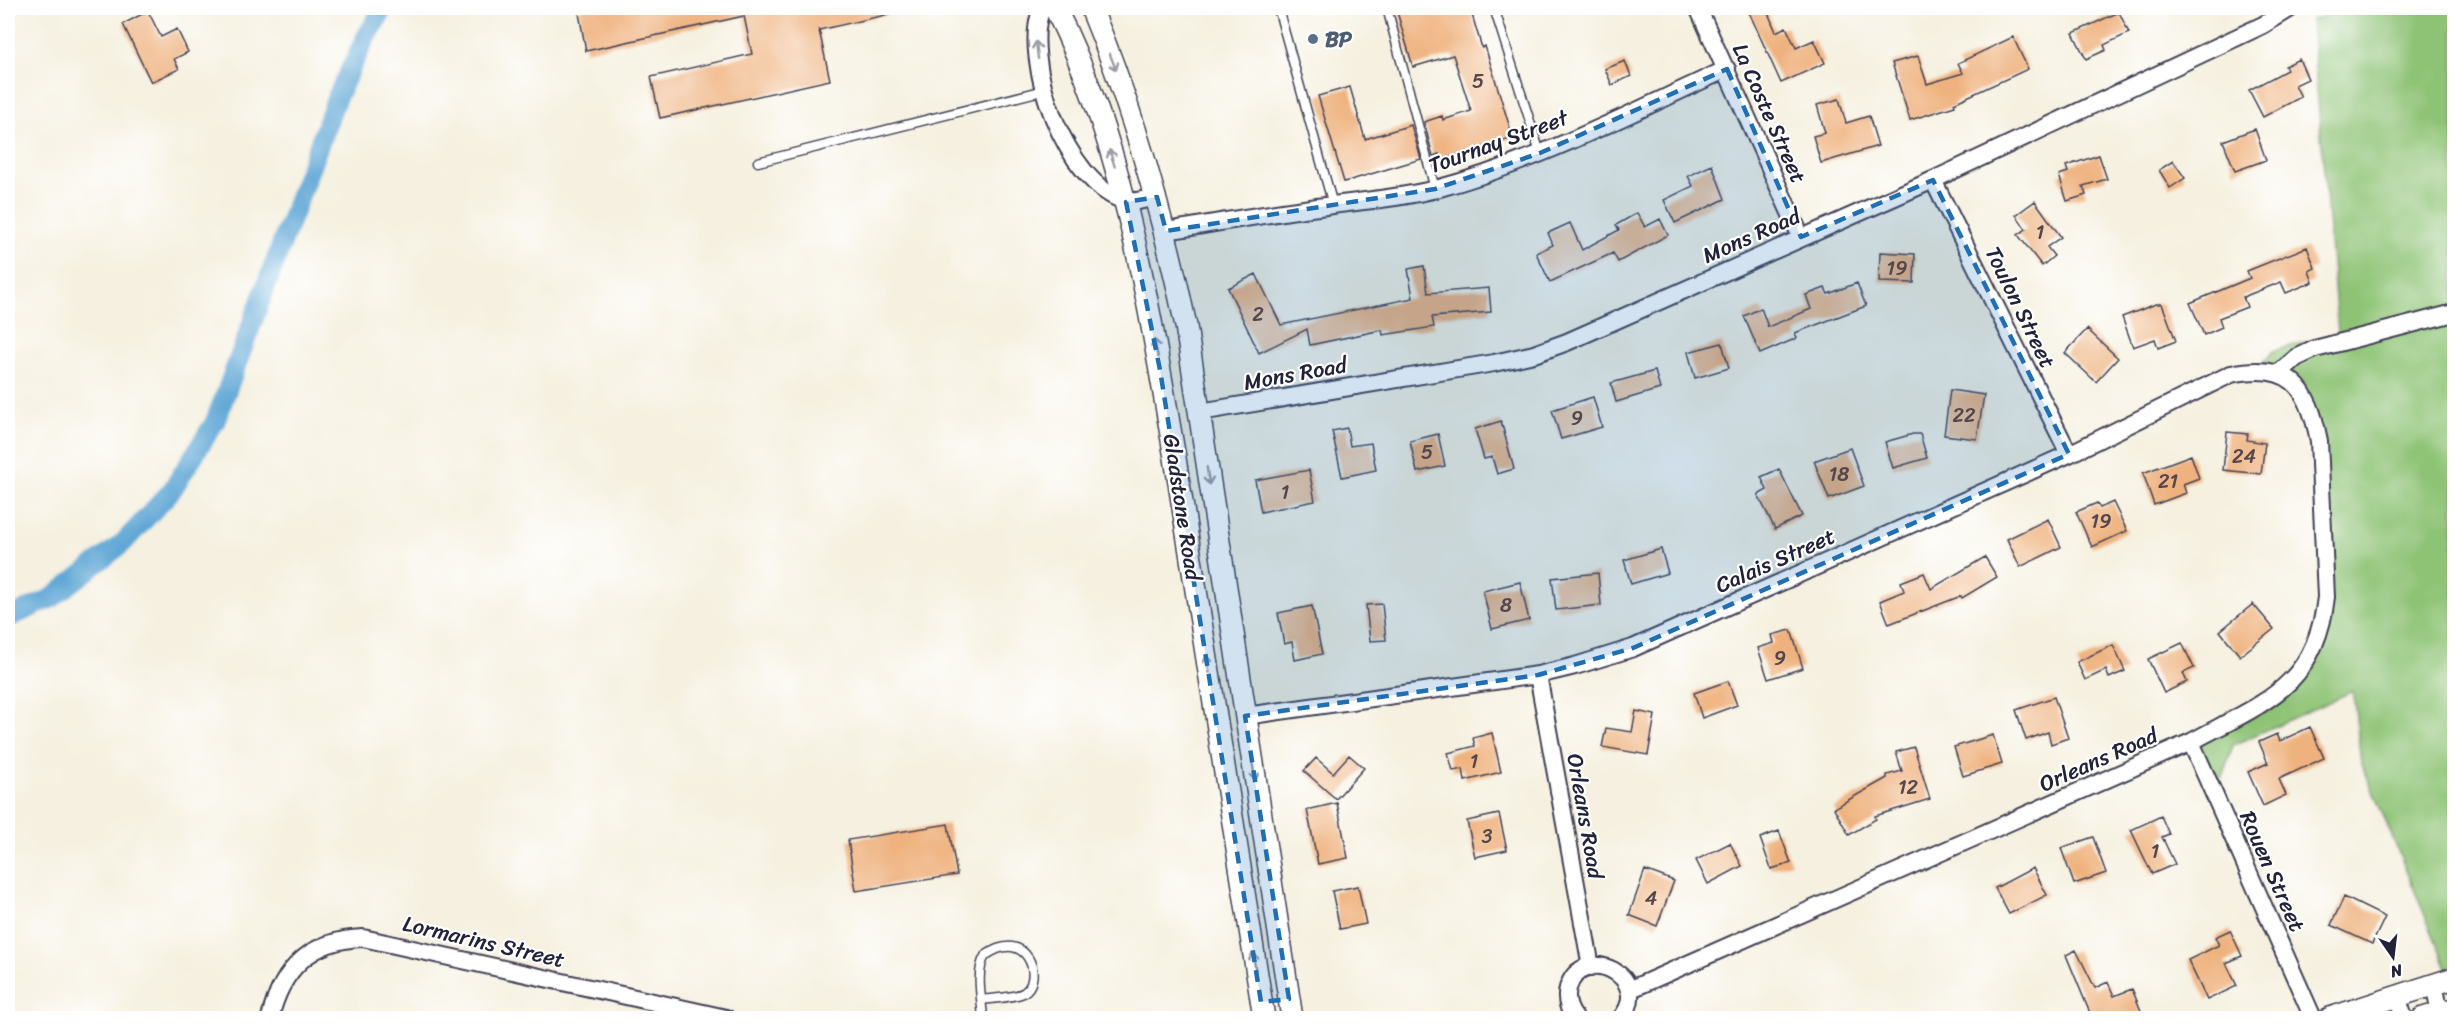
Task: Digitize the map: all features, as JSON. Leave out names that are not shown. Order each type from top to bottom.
[{"type":"street","points":[[1042,8],[1036,21],[1035,39],[1045,90],[1064,144],[1074,162],[1097,187],[1126,202],[1156,197]]},
{"type":"street","name":"Gladstone Road","points":[[1055,8],[1086,80],[1126,202],[1164,391],[1263,1010]]},
{"type":"street","name":"Gladstone Road","points":[[1091,8],[1121,82],[1166,231],[1200,412],[1291,1009]]},
{"type":"street","name":"La Coste Street","points":[[1698,8],[1801,237]]},
{"type":"street","name":"Mons Road","points":[[1200,412],[1534,354],[1567,342],[1933,180],[2263,25],[2291,8]]},
{"type":"street","name":"Tournay Street","points":[[1166,231],[1392,198],[1488,174],[1727,69]]},
{"type":"street","name":"Toulon Street","points":[[1933,180],[2069,453]]},
{"type":"street","points":[[1138,263],[1171,257]]},
{"type":"street","points":[[2280,372],[2296,358],[2314,349],[2454,313]]},
{"type":"street","name":"Calais Street","points":[[1245,716],[1538,675],[1633,648],[2069,453],[2231,374],[2254,370],[2280,372]]},
{"type":"street","name":"Orleans Road","points":[[1629,990],[2191,742],[2278,694],[2294,679],[2307,660],[2324,620],[2326,597],[2319,441],[2314,418],[2306,398],[2295,383],[2280,372]]},
{"type":"street","points":[[1164,391],[1195,386]]},
{"type":"street","points":[[1172,442],[1203,436]]},
{"type":"street","name":"Orleans Road","points":[[1538,675],[1591,966]]},
{"type":"street","points":[[1213,696],[1222,692],[1241,691]]},
{"type":"street","points":[[1220,745],[1234,747],[1249,740]]},
{"type":"street","name":"Rouen Street","points":[[2191,742],[2313,1018]]},
{"type":"street","name":"Lormarins Street","points":[[270,1018],[273,1005],[299,961],[318,946],[344,939],[363,938],[726,1018]]},
{"type":"street","points":[[1575,1018],[1569,1010],[1567,992],[1575,976],[1591,966],[1600,966],[1619,973],[1629,990],[1628,1008],[1621,1018]]},
{"type":"street","points":[[2330,1018],[2454,978]]},
{"type":"street","points":[[2434,984],[2440,1015]]},
{"type":"street","points":[[2397,996],[2404,1018]]},
{"type":"street","points":[[1263,1010],[1291,1009]]},
{"type":"lane","points":[[1278,8],[1333,205]]},
{"type":"lane","points":[[1387,8],[1435,189]]},
{"type":"lane","points":[[1494,8],[1540,153]]},
{"type":"lane","points":[[758,162],[1045,90]]},
{"type":"lane","points":[[982,1000],[1023,993],[1029,988],[1032,979],[1031,964],[1026,952],[1018,948],[1005,947],[985,956],[980,969],[983,1018]]},
{"type":"highlighted area","points":[[1727,69],[1801,237],[1933,180],[2069,454],[1633,648],[1538,675],[1245,716],[1289,999],[1261,1002],[1160,370],[1126,202],[1157,197],[1166,231],[1435,189],[1540,153]]},
{"type":"green space","points":[[2350,8],[2454,8],[2454,971],[2449,973],[2361,762],[2353,691],[2233,745],[2222,777],[2217,780],[2200,742],[2271,709],[2298,679],[2323,629],[2317,423],[2280,366],[2263,363],[2273,351],[2338,333],[2311,20]]},
{"type":"building","points":[[578,8],[889,8],[890,14],[819,30],[830,80],[660,118],[651,77],[752,54],[744,16],[586,51]]},
{"type":"building","points":[[1396,8],[1470,8],[1482,48],[1485,46],[1513,138],[1441,160],[1439,154],[1433,156],[1424,122],[1442,116],[1443,120],[1471,111],[1453,55],[1413,67]]},
{"type":"building","points":[[1747,8],[1766,8],[1776,32],[1786,27],[1796,48],[1814,40],[1825,63],[1781,83]]},
{"type":"building","points":[[148,11],[161,37],[177,29],[188,52],[174,59],[179,69],[151,82],[123,24]]},
{"type":"building","points":[[2119,12],[2129,33],[2104,45],[2106,50],[2086,59],[2073,33]]},
{"type":"building","points":[[2013,37],[2028,69],[1954,103],[1955,106],[1910,120],[1892,63],[1918,56],[1927,84],[1963,73],[1958,63]]},
{"type":"building","points":[[2299,59],[2308,79],[2295,85],[2301,97],[2263,117],[2249,90],[2287,70],[2285,66]]},
{"type":"building","points":[[1625,61],[1631,76],[1612,85],[1605,69]]},
{"type":"building","points":[[1350,87],[1365,139],[1411,125],[1421,159],[1344,182],[1318,96]]},
{"type":"building","points":[[1839,99],[1846,123],[1869,116],[1878,146],[1821,163],[1813,136],[1825,133],[1817,105]]},
{"type":"building","points":[[2255,129],[2266,160],[2235,171],[2223,141]]},
{"type":"building","points":[[2099,155],[2107,179],[2083,186],[2086,195],[2067,201],[2059,175],[2068,172],[2066,166]]},
{"type":"building","points":[[2173,161],[2185,178],[2170,188],[2159,170]]},
{"type":"building","points":[[1712,165],[1725,199],[1675,223],[1664,200],[1693,186],[1688,176]]},
{"type":"building","points":[[2035,201],[2061,237],[2047,247],[2054,256],[2042,266],[2018,235],[2026,229],[2016,215]]},
{"type":"building","points":[[1637,213],[1645,227],[1660,219],[1668,235],[1618,262],[1613,253],[1550,282],[1536,253],[1553,245],[1548,233],[1570,223],[1582,250],[1619,230],[1616,225]]},
{"type":"building","points":[[2307,247],[2315,268],[2309,271],[2313,282],[2286,293],[2281,282],[2243,297],[2247,307],[2219,318],[2222,327],[2204,335],[2190,303],[2250,278],[2247,271]]},
{"type":"building","points":[[1880,252],[1915,254],[1914,283],[1879,282]]},
{"type":"building","points":[[1424,266],[1428,293],[1489,288],[1491,312],[1432,317],[1434,327],[1383,335],[1382,330],[1310,345],[1307,329],[1259,353],[1228,288],[1256,274],[1281,325],[1413,298],[1408,269]]},
{"type":"building","points":[[1857,283],[1866,306],[1795,333],[1797,338],[1760,354],[1744,316],[1761,308],[1768,327],[1811,309],[1806,295],[1825,288],[1828,294]]},
{"type":"building","points":[[2156,304],[2162,304],[2176,341],[2158,348],[2155,339],[2133,347],[2122,317]]},
{"type":"building","points":[[2087,329],[2118,358],[2096,382],[2065,353]]},
{"type":"building","points":[[1722,343],[1729,368],[1695,378],[1688,352]]},
{"type":"building","points":[[1655,371],[1660,389],[1616,402],[1611,383]]},
{"type":"building","points":[[1950,390],[1984,395],[1977,439],[1944,435]]},
{"type":"building","points":[[1593,397],[1602,427],[1561,439],[1552,410]]},
{"type":"building","points":[[1501,421],[1514,469],[1497,474],[1492,457],[1484,459],[1475,429]]},
{"type":"building","points":[[1347,428],[1350,446],[1371,443],[1376,470],[1342,477],[1332,431]]},
{"type":"building","points":[[2227,432],[2248,434],[2247,440],[2265,443],[2261,474],[2223,470]]},
{"type":"building","points":[[1438,434],[1445,466],[1417,472],[1410,441]]},
{"type":"building","points":[[1920,434],[1927,458],[1893,468],[1885,442]]},
{"type":"building","points":[[1850,448],[1864,486],[1829,499],[1814,461]]},
{"type":"building","points":[[2191,455],[2199,478],[2183,484],[2186,493],[2154,505],[2143,473]]},
{"type":"building","points":[[1779,469],[1802,516],[1775,529],[1758,495],[1767,490],[1761,477]]},
{"type":"building","points":[[1309,470],[1315,501],[1261,512],[1255,480]]},
{"type":"building","points":[[2113,502],[2127,531],[2092,547],[2076,512],[2097,503],[2100,508]]},
{"type":"building","points":[[2048,519],[2061,547],[2020,567],[2007,539]]},
{"type":"building","points":[[1661,549],[1668,573],[1631,584],[1624,560]]},
{"type":"building","points":[[1985,557],[1997,577],[1962,598],[1961,596],[1889,624],[1880,601],[1904,591],[1901,582],[1924,573],[1931,589]]},
{"type":"building","points":[[1598,573],[1601,605],[1556,610],[1552,578]]},
{"type":"building","points":[[1520,582],[1529,620],[1492,629],[1483,591]]},
{"type":"building","points":[[1382,604],[1386,640],[1370,641],[1366,605]]},
{"type":"building","points":[[2253,604],[2274,629],[2240,656],[2220,631]]},
{"type":"building","points":[[1312,606],[1322,654],[1295,660],[1292,642],[1284,644],[1278,613]]},
{"type":"building","points":[[1791,630],[1803,668],[1768,679],[1758,648],[1774,643],[1772,635]]},
{"type":"building","points":[[2182,643],[2194,668],[2183,673],[2187,682],[2164,693],[2148,659]]},
{"type":"building","points":[[2113,645],[2125,671],[2109,678],[2106,670],[2085,680],[2077,662]]},
{"type":"building","points":[[1728,681],[1737,705],[1702,718],[1694,693]]},
{"type":"building","points":[[2054,697],[2068,738],[2051,744],[2048,732],[2026,740],[2016,710]]},
{"type":"building","points":[[1636,711],[1655,715],[1648,755],[1602,747],[1606,728],[1632,732]]},
{"type":"building","points":[[2310,727],[2324,758],[2279,779],[2286,795],[2263,806],[2248,772],[2268,763],[2259,742],[2277,734],[2280,741]]},
{"type":"building","points":[[1492,733],[1501,772],[1465,781],[1463,769],[1453,771],[1448,753],[1475,746],[1473,738]]},
{"type":"building","points":[[1993,735],[2002,764],[1963,776],[1954,747]]},
{"type":"building","points":[[1914,747],[1930,799],[1875,816],[1876,819],[1849,835],[1834,808],[1887,778],[1887,775],[1902,771],[1896,752]]},
{"type":"building","points":[[1349,755],[1364,768],[1336,799],[1304,771],[1316,758],[1333,773]]},
{"type":"building","points":[[1337,803],[1348,858],[1318,864],[1307,810]]},
{"type":"building","points":[[1499,814],[1507,850],[1475,857],[1467,821]]},
{"type":"building","points":[[2161,816],[2169,834],[2162,837],[2175,864],[2152,874],[2131,830]]},
{"type":"building","points":[[948,824],[957,875],[856,891],[848,840]]},
{"type":"building","points":[[1779,831],[1791,863],[1771,869],[1760,838]]},
{"type":"building","points":[[2093,837],[2106,873],[2074,884],[2061,848]]},
{"type":"building","points":[[1730,843],[1742,866],[1708,884],[1696,860]]},
{"type":"building","points":[[2033,868],[2047,895],[2009,914],[1995,888]]},
{"type":"building","points":[[1645,870],[1674,881],[1657,926],[1629,915]]},
{"type":"building","points":[[1358,886],[1366,924],[1340,929],[1332,891]]},
{"type":"building","points":[[2344,897],[2385,917],[2372,944],[2331,925]]},
{"type":"building","points":[[2230,930],[2242,956],[2226,963],[2237,986],[2207,1000],[2188,960],[2219,945],[2215,937]]},
{"type":"building","points":[[2076,950],[2095,988],[2108,982],[2114,996],[2132,989],[2144,1018],[2108,1018],[2106,1014],[2092,1018],[2066,955]]},
{"type":"waterway","points":[[8,618],[52,598],[123,543],[172,490],[215,422],[336,99],[366,37],[384,8]]},
{"type":"place","name":"BP","points":[[1313,39]]}]
